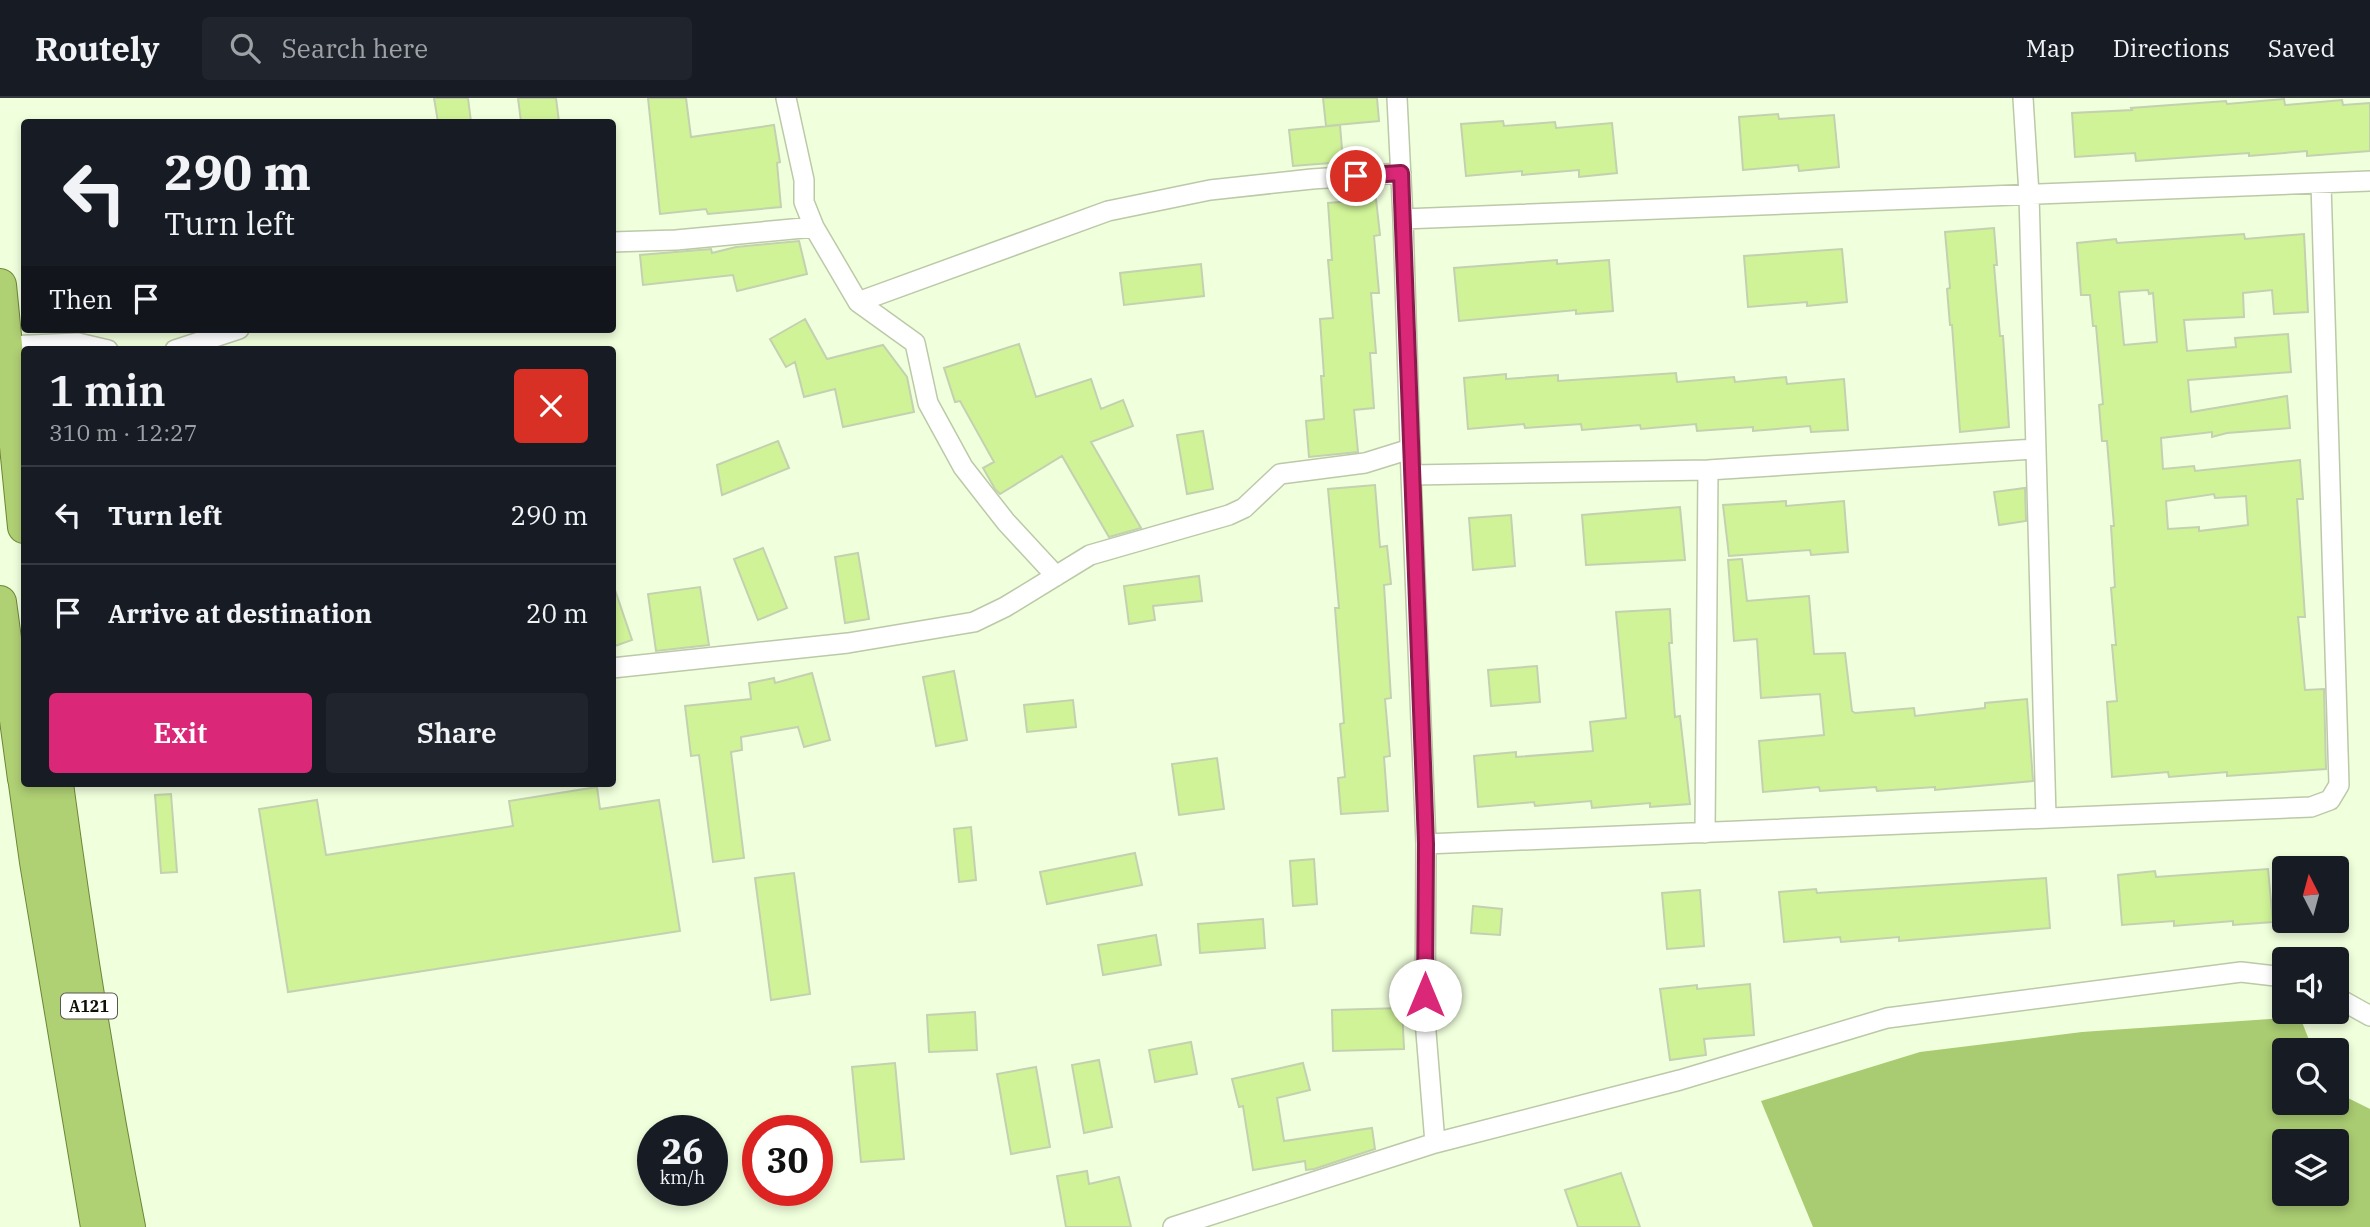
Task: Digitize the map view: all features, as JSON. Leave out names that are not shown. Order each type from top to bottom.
[{"type":"highway","points":[[0,285],[21,495]]},
{"type":"highway","name":"A121","points":[[0,602],[16,663],[21,729]]},
{"type":"highway","name":"A121","points":[[26,787],[97,1227]]},
{"type":"highway","name":"A121","points":[[57,787],[78,937],[108,1121],[129,1227]]},
{"type":"street","points":[[786,98],[804,180],[804,202],[814,227],[858,302],[915,344],[928,403],[963,467],[1006,522],[1056,576]]},
{"type":"street","points":[[1396,98],[1403,219],[1426,844],[1425,1020],[1435,1143]]},
{"type":"street","points":[[2023,98],[2029,194],[2046,817]]},
{"type":"street","points":[[858,302],[1108,211],[1210,190],[1401,173]]},
{"type":"street","points":[[1403,219],[2370,181]]},
{"type":"street","points":[[1426,844],[2311,807],[2330,800],[2339,785],[2321,183]]},
{"type":"street","points":[[616,242],[676,240],[814,227]]},
{"type":"street","points":[[187,346],[227,333]]},
{"type":"street","points":[[7,345],[88,346]]},
{"type":"street","points":[[616,668],[848,643],[974,622],[1090,555],[1229,515],[1244,508],[1280,474],[1287,471],[1365,463],[1410,449]]},
{"type":"street","points":[[1411,475],[1708,470],[2035,449]]},
{"type":"street","points":[[1705,833],[1708,470]]},
{"type":"street","points":[[1173,1227],[1435,1143],[1680,1080],[1887,1018],[2241,972],[2272,976]]},
{"type":"street","points":[[2349,1004],[2370,1016]]},
{"type":"green space","points":[[2272,1019],[2272,1024],[2303,1024],[2308,1038],[2272,1038],[2272,1115],[2349,1115],[2349,1098],[2370,1109],[2370,1227],[1813,1227],[1761,1101],[1920,1052],[2082,1032]]},
{"type":"building","points":[[434,98],[468,98],[471,119],[438,119]]},
{"type":"building","points":[[518,98],[556,98],[559,119],[521,119]]},
{"type":"building","points":[[648,98],[686,98],[691,137],[774,125],[780,162],[777,163],[781,207],[708,214],[706,209],[660,214]]},
{"type":"building","points":[[1323,98],[1377,98],[1379,121],[1326,126]]},
{"type":"building","points":[[2284,99],[2285,105],[2342,100],[2343,105],[2370,103],[2370,151],[2307,156],[2307,151],[2249,156],[2249,153],[2136,161],[2135,153],[2075,157],[2072,113]]},
{"type":"building","points":[[1778,114],[1779,119],[1834,115],[1839,167],[1799,171],[1798,165],[1743,170],[1739,117]]},
{"type":"building","points":[[1503,121],[1504,126],[1555,122],[1556,128],[1612,123],[1617,173],[1579,177],[1579,170],[1522,175],[1522,171],[1466,176],[1461,124]]},
{"type":"building","points":[[1340,125],[1343,162],[1293,166],[1289,130]]},
{"type":"building","points":[[1376,199],[1380,235],[1374,236],[1379,293],[1371,293],[1376,353],[1370,353],[1374,408],[1354,410],[1358,452],[1309,457],[1306,421],[1324,419],[1320,319],[1333,318],[1328,260],[1332,260],[1328,203]]},
{"type":"building","points":[[1994,228],[1997,265],[1994,265],[2000,336],[2003,336],[2009,427],[1960,432],[1947,289],[1950,288],[1945,232]]},
{"type":"building","points":[[2244,234],[2245,239],[2304,234],[2308,312],[2274,314],[2272,290],[2243,293],[2244,317],[2184,320],[2187,351],[2236,347],[2235,338],[2288,334],[2291,372],[2188,380],[2191,412],[2287,396],[2290,428],[2227,433],[2212,437],[2212,432],[2161,438],[2163,469],[2194,466],[2195,471],[2300,460],[2303,499],[2297,499],[2305,617],[2298,617],[2305,690],[2324,689],[2326,769],[2227,776],[2227,772],[2169,777],[2168,772],[2112,777],[2107,702],[2117,701],[2111,588],[2115,587],[2111,526],[2114,526],[2107,441],[2102,441],[2099,405],[2103,404],[2096,326],[2093,326],[2090,295],[2081,295],[2077,243],[2116,239],[2117,243]],"holes":[[[2148,290],[2149,294],[2153,293],[2157,342],[2124,345],[2119,292]],[[2214,494],[2215,498],[2246,496],[2248,525],[2199,531],[2199,527],[2168,529],[2166,501]]]},
{"type":"building","points":[[799,241],[807,274],[737,291],[733,275],[643,285],[640,255],[711,249],[712,253],[736,247]]},
{"type":"building","points":[[1842,249],[1847,302],[1748,307],[1744,256]]},
{"type":"building","points":[[1557,260],[1557,264],[1609,260],[1613,311],[1576,314],[1576,310],[1459,321],[1454,268]]},
{"type":"building","points":[[1201,264],[1204,296],[1124,305],[1120,273]]},
{"type":"building","points":[[805,319],[827,359],[883,345],[907,377],[914,412],[843,427],[835,389],[804,397],[795,362],[786,367],[770,339]]},
{"type":"building","points":[[1019,344],[1036,397],[1091,379],[1101,409],[1123,400],[1133,426],[1091,442],[1141,528],[1109,537],[1062,456],[1000,494],[995,489],[983,468],[994,462],[960,401],[955,402],[944,368]]},
{"type":"building","points":[[1676,373],[1677,382],[1734,377],[1735,382],[1786,377],[1787,384],[1844,379],[1848,430],[1811,432],[1810,426],[1753,431],[1753,427],[1697,431],[1696,424],[1641,429],[1640,425],[1582,430],[1581,424],[1525,428],[1524,424],[1468,429],[1464,378],[1506,374],[1506,379],[1558,375],[1558,381]]},
{"type":"building","points":[[1203,431],[1213,489],[1187,494],[1177,435]]},
{"type":"building","points":[[778,441],[789,468],[722,495],[717,465]]},
{"type":"building","points":[[1375,485],[1380,547],[1387,546],[1391,584],[1384,585],[1391,698],[1385,699],[1390,756],[1384,757],[1388,811],[1341,814],[1338,778],[1345,777],[1340,724],[1344,723],[1335,608],[1339,608],[1328,489]]},
{"type":"building","points":[[2025,488],[2026,521],[1999,525],[1994,492]]},
{"type":"building","points":[[1786,501],[1786,506],[1844,501],[1848,552],[1811,555],[1810,550],[1729,556],[1723,505]]},
{"type":"building","points":[[1680,507],[1685,560],[1586,565],[1582,515]]},
{"type":"building","points":[[1511,515],[1515,566],[1473,570],[1469,518]]},
{"type":"building","points":[[763,548],[787,608],[758,620],[734,559]]},
{"type":"building","points":[[858,553],[869,619],[845,623],[835,557]]},
{"type":"building","points":[[1742,559],[1747,601],[1809,596],[1814,654],[1845,653],[1852,711],[1855,713],[1914,708],[1915,716],[1985,708],[1985,703],[2027,699],[2033,781],[1935,790],[1935,787],[1877,791],[1876,787],[1820,791],[1819,787],[1763,792],[1759,741],[1824,735],[1820,694],[1761,698],[1757,639],[1734,641],[1728,560]]},
{"type":"building","points":[[1199,576],[1202,601],[1153,606],[1155,620],[1129,624],[1124,586]]},
{"type":"building","points":[[700,587],[709,645],[656,651],[648,594]]},
{"type":"building","points":[[616,593],[632,640],[616,646]]},
{"type":"building","points":[[1670,609],[1672,643],[1669,643],[1675,717],[1680,716],[1690,804],[1650,807],[1650,803],[1592,808],[1591,801],[1478,807],[1474,756],[1516,752],[1516,757],[1593,751],[1590,722],[1626,718],[1616,612]]},
{"type":"building","points":[[1537,666],[1540,702],[1491,706],[1488,670]]},
{"type":"building","points":[[954,671],[967,740],[936,746],[923,677]]},
{"type":"building","points":[[812,673],[830,740],[804,747],[798,727],[741,737],[742,750],[731,752],[744,858],[713,862],[699,755],[691,756],[685,706],[751,699],[749,683],[774,678],[775,683]]},
{"type":"building","points":[[1073,700],[1076,727],[1027,732],[1024,705]]},
{"type":"building","points":[[1217,758],[1224,809],[1179,815],[1172,764]]},
{"type":"building","points":[[597,787],[600,809],[659,800],[680,931],[288,992],[259,809],[317,800],[326,855],[513,826],[509,801]]},
{"type":"building","points":[[171,794],[177,872],[161,873],[155,795]]},
{"type":"building","points":[[971,827],[976,880],[959,882],[954,829]]},
{"type":"building","points":[[1135,853],[1142,885],[1047,904],[1040,872]]},
{"type":"building","points":[[1314,859],[1317,904],[1293,906],[1290,861]]},
{"type":"building","points":[[2268,869],[2272,922],[2233,925],[2233,921],[2174,926],[2174,921],[2122,925],[2118,875],[2155,871],[2156,877]]},
{"type":"building","points":[[794,873],[810,994],[771,1000],[755,878]]},
{"type":"building","points":[[2046,878],[2050,928],[1899,941],[1899,937],[1841,942],[1840,937],[1784,942],[1779,892],[1816,889],[1817,893]]},
{"type":"building","points":[[1700,890],[1704,946],[1667,949],[1662,893]]},
{"type":"building","points":[[1473,906],[1502,909],[1500,935],[1471,933]]},
{"type":"building","points":[[1263,919],[1265,948],[1200,953],[1198,924]]},
{"type":"building","points":[[1156,935],[1161,965],[1103,975],[1098,945]]},
{"type":"building","points":[[1750,984],[1754,1035],[1704,1039],[1706,1055],[1670,1060],[1660,989]]},
{"type":"building","points":[[1402,1008],[1404,1049],[1333,1051],[1332,1010]]},
{"type":"building","points":[[975,1012],[977,1050],[929,1052],[927,1015]]},
{"type":"building","points":[[1191,1042],[1197,1074],[1155,1082],[1149,1050]]},
{"type":"building","points":[[1099,1060],[1112,1127],[1084,1133],[1072,1065]]},
{"type":"building","points":[[895,1063],[904,1159],[861,1162],[852,1067]]},
{"type":"building","points":[[1303,1063],[1310,1090],[1277,1098],[1284,1141],[1372,1128],[1375,1149],[1314,1169],[1306,1170],[1305,1161],[1253,1170],[1243,1106],[1239,1107],[1232,1079]]},
{"type":"building","points":[[1036,1067],[1050,1147],[1011,1154],[997,1074]]},
{"type":"building","points":[[1087,1171],[1089,1184],[1119,1177],[1131,1227],[1066,1227],[1057,1176]]},
{"type":"building","points":[[1621,1173],[1640,1227],[1578,1227],[1565,1190]]},
{"type":"route","points":[[1356,176],[1401,173],[1426,844],[1425,995]]}]
